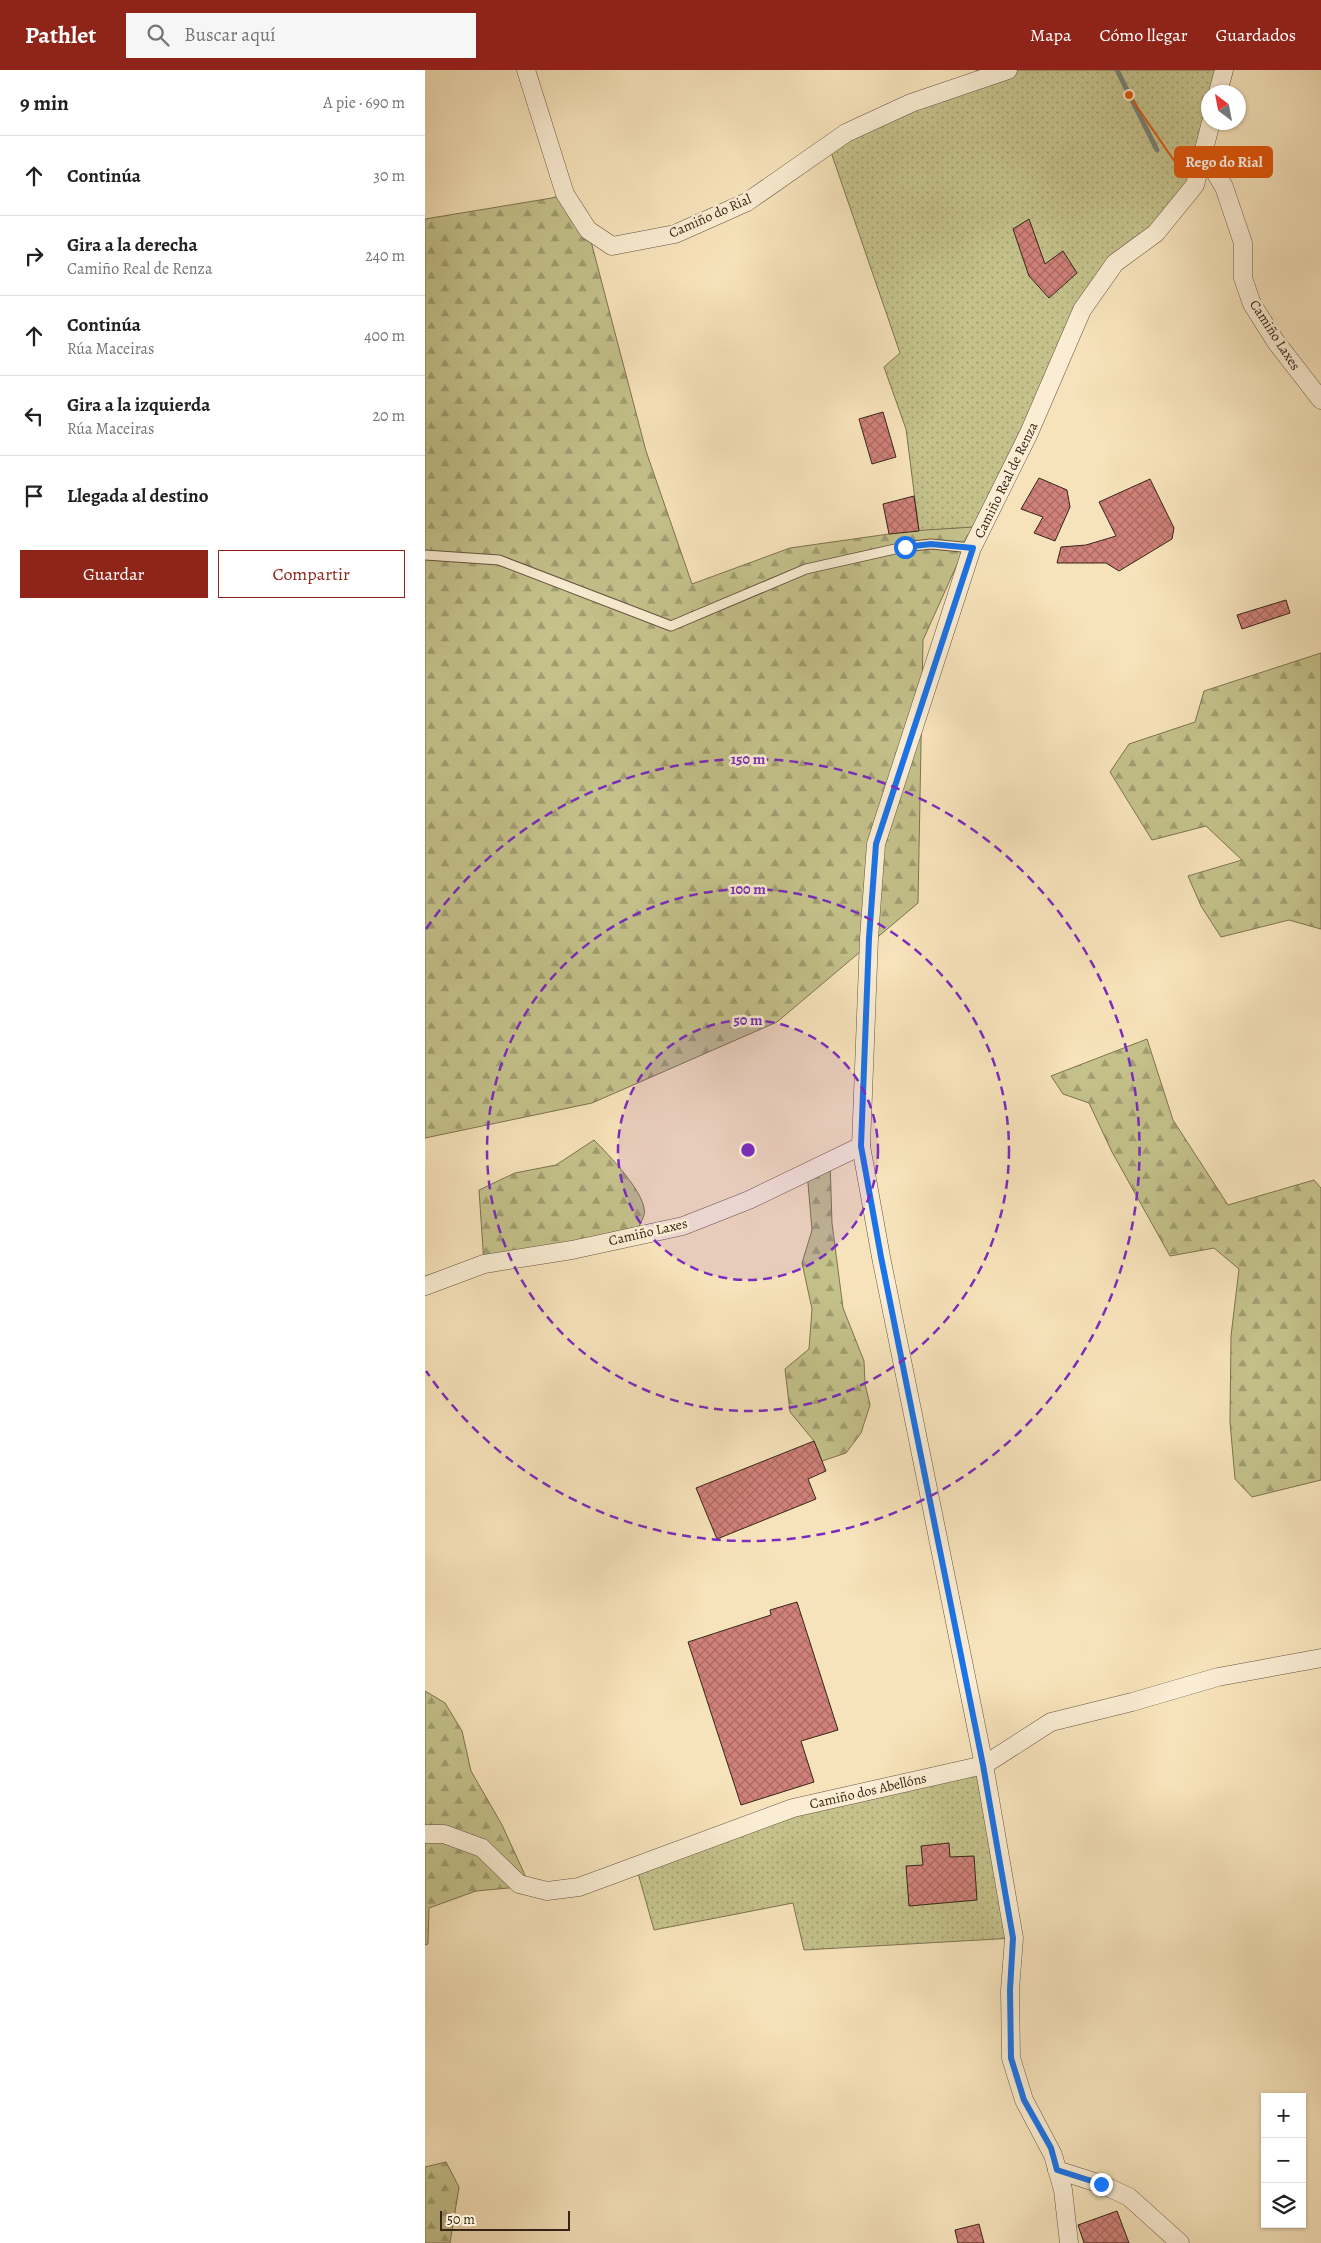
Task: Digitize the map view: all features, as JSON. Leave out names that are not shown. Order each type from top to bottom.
[{"type":"street","name":"Camiño do Rial","points":[[526,70],[565,194],[588,230],[611,246],[675,234],[747,202],[845,132],[911,103],[1008,70]]},
{"type":"street","points":[[1220,85],[1224,70]]},
{"type":"street","name":"Camiño Real de Renza","points":[[1069,2243],[1063,2190],[1051,2148],[1024,2100],[1011,2058],[1010,1990],[1013,1938],[983,1765],[881,1257],[861,1146],[869,938],[876,844],[973,548],[1029,433],[1082,310],[1115,263],[1156,233],[1195,185],[1209,130]]},
{"type":"street","name":"Camiño Laxes","points":[[1203,152],[1224,187],[1243,244],[1243,278],[1252,304],[1276,342],[1321,400]]},
{"type":"street","name":"Camiño Laxes","points":[[425,1286],[484,1264],[572,1250],[683,1226],[749,1200],[861,1146]]},
{"type":"street","name":"Camiño dos Abellóns","points":[[425,1834],[445,1834],[482,1848],[519,1884],[547,1891],[579,1887],[793,1808],[983,1765],[1051,1722],[1132,1702],[1218,1677],[1321,1658]]},
{"type":"street","points":[[1057,2170],[1101,2184],[1129,2197],[1180,2243]]},
{"type":"lane","points":[[425,555],[499,560],[671,626],[806,569],[905,547],[931,544],[973,548]]},
{"type":"green space","points":[[976,70],[1223,70],[1219,85],[1201,85],[1201,130],[1207,130],[1193,185],[1154,232],[1114,260],[974,527],[919,531],[906,429],[884,367],[900,353],[831,152],[899,109],[982,79]]},
{"type":"green space","points":[[565,194],[588,230],[646,451],[692,584],[790,548],[910,531],[974,527],[923,640],[918,903],[777,1022],[592,1103],[425,1138],[425,219],[552,198]]},
{"type":"green space","points":[[1321,653],[1321,929],[1289,920],[1221,937],[1201,906],[1188,876],[1242,860],[1206,826],[1152,840],[1110,772],[1129,744],[1195,722],[1204,691]]},
{"type":"green space","points":[[1147,1039],[1173,1120],[1228,1205],[1314,1180],[1321,1188],[1321,1480],[1252,1497],[1235,1479],[1230,1422],[1231,1336],[1239,1269],[1214,1248],[1170,1256],[1112,1152],[1089,1103],[1063,1094],[1051,1076]]},
{"type":"green space","points":[[594,1140],[626,1175],[640,1197],[644,1207],[644,1215],[633,1237],[484,1264],[479,1190],[515,1173],[556,1165]]},
{"type":"green space","points":[[830,1161],[832,1223],[843,1308],[864,1361],[865,1384],[870,1405],[861,1433],[846,1453],[822,1461],[814,1441],[790,1412],[785,1369],[809,1349],[812,1309],[802,1263],[812,1230],[807,1172]]},
{"type":"green space","points":[[425,1691],[445,1703],[462,1731],[471,1771],[502,1825],[530,1886],[476,1891],[429,1908],[428,1944],[425,1945]]},
{"type":"green space","points":[[984,1765],[1014,1938],[804,1950],[793,1903],[654,1930],[636,1866],[793,1808]]},
{"type":"green space","points":[[446,2162],[459,2187],[450,2243],[425,2243],[425,2167]]},
{"type":"building","points":[[1029,219],[1045,264],[1063,251],[1077,273],[1049,298],[1029,276],[1013,229]]},
{"type":"building","points":[[883,412],[896,457],[872,464],[859,419]]},
{"type":"building","points":[[1039,478],[1067,490],[1070,507],[1055,541],[1034,533],[1043,517],[1021,509]]},
{"type":"building","points":[[1150,479],[1174,528],[1172,539],[1119,571],[1106,563],[1057,563],[1061,547],[1086,545],[1116,536],[1099,502]]},
{"type":"building","points":[[914,496],[919,531],[889,534],[883,504]]},
{"type":"building","points":[[1286,600],[1290,613],[1242,629],[1237,615]]},
{"type":"building","points":[[814,1441],[826,1471],[808,1479],[816,1499],[717,1539],[696,1488]]},
{"type":"building","points":[[797,1602],[838,1730],[801,1741],[814,1782],[741,1805],[688,1642],[771,1615],[770,1610]]},
{"type":"building","points":[[949,1843],[950,1857],[974,1856],[977,1900],[909,1906],[906,1866],[923,1865],[921,1846]]},
{"type":"building","points":[[1117,2211],[1129,2243],[1084,2243],[1078,2225]]},
{"type":"building","points":[[979,2224],[984,2243],[958,2243],[955,2230]]},
{"type":"waterway","points":[[1117,70],[1157,150]]},
{"type":"place","name":"Rego do Rial","points":[[1129,95]]},
{"type":"route","points":[[905,547],[931,544],[973,548],[876,844],[869,938],[861,1146],[881,1257],[983,1765],[1013,1938],[1010,1990],[1011,2058],[1024,2100],[1051,2148],[1057,2170],[1101,2184]]}]
